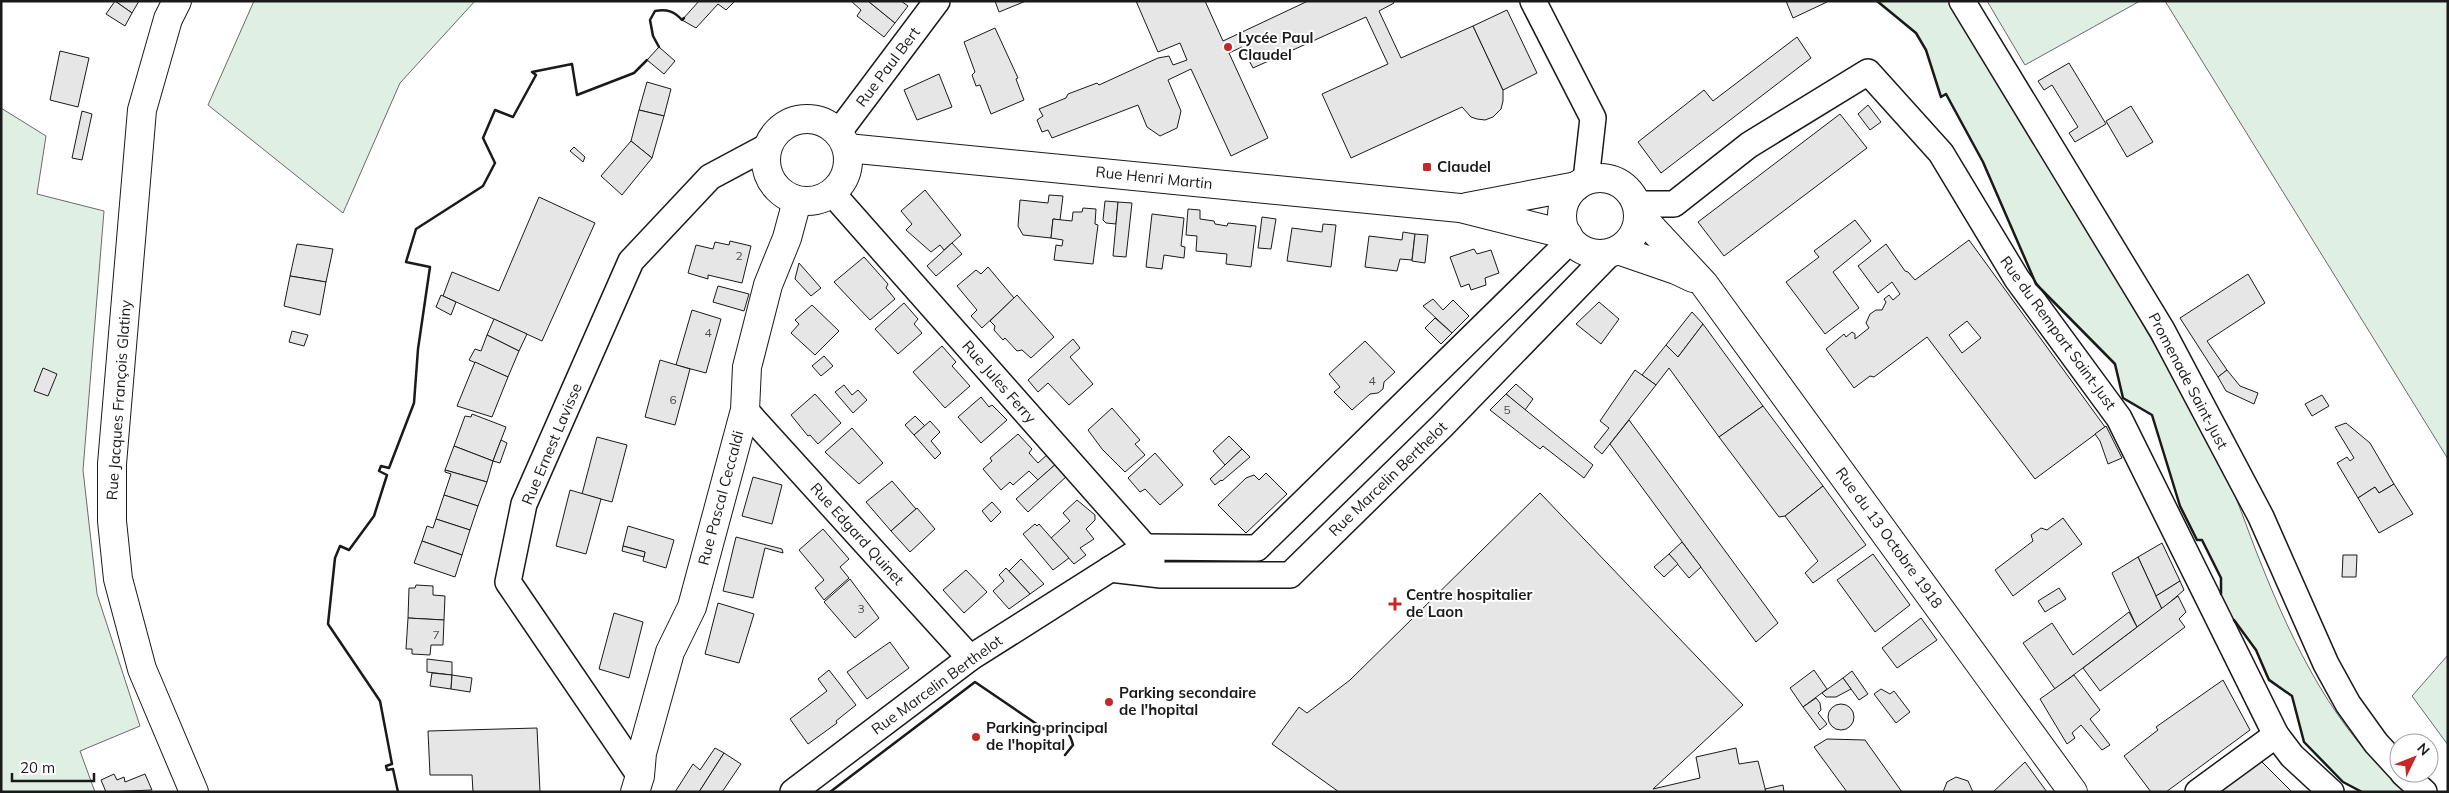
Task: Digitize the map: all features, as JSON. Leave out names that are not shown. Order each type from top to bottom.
[{"type":"street","name":"Rue Jacques François Glatiny","points":[[177,1],[168,19],[142,110],[112,464],[112,521],[118,579],[142,669],[194,792]]},
{"type":"street","name":"Rue Paul Bert","points":[[842,141],[937,1]]},
{"type":"street","points":[[1533,1],[1593,118],[1582,183]]},
{"type":"street","name":"Promenade Saint-Just","points":[[1962,1],[2162,330],[2261,517],[2326,664],[2348,704],[2376,743],[2389,757]]},
{"type":"street","name":"Rue du Rempart Saint-Just","points":[[1637,208],[1674,204],[1749,145],[1868,72],[1941,153],[2017,279],[2120,418],[2276,735],[2292,756],[2331,792]]},
{"type":"street","points":[[813,119],[827,124],[842,141],[846,173],[832,193],[816,200],[797,200],[784,195],[774,186],[768,174],[765,160],[768,146],[775,134],[786,124],[799,120],[813,119]]},
{"type":"street","name":"Rue Henri Martin","points":[[842,141],[1460,208],[1570,237]]},
{"type":"street","name":"Rue Ernest Lavisse","points":[[638,784],[508,582],[524,504],[631,261],[710,177],[768,146]]},
{"type":"street","points":[[1598,178],[1610,179],[1622,184],[1630,193],[1637,208],[1634,233],[1614,251],[1589,252],[1570,237],[1562,214],[1569,193],[1582,183],[1598,178]]},
{"type":"street","name":"Rue Henri Martin","points":[[1460,208],[1582,183]]},
{"type":"street","name":"Rue Jules Ferry","points":[[832,193],[1145,547],[1161,575]]},
{"type":"street","name":"Rue Pascal Ceccaldi","points":[[638,784],[642,753],[670,652],[692,607],[745,410],[747,367],[768,285],[787,238],[797,200]]},
{"type":"street","name":"Rue du 13 Octobre 1918","points":[[1637,208],[1704,284],[2073,792]]},
{"type":"street","points":[[1145,547],[1256,548],[1413,396],[1570,237]]},
{"type":"street","name":"Rue du 13 Octobre 1918","points":[[1614,251],[1676,270],[1704,284]]},
{"type":"street","name":"Rue Marcelin Berthelot","points":[[1110,569],[1161,575],[1290,575],[1442,426],[1614,251]]},
{"type":"street","points":[[1413,396],[1442,426]]},
{"type":"street","name":"Rue Edgard Quinet","points":[[745,410],[970,658]]},
{"type":"street","name":"Rue Marcelin Berthelot","points":[[793,792],[970,658],[1145,547]]},
{"type":"street","points":[[2198,792],[2276,735]]},
{"type":"street","points":[[2414,783],[2424,792]]},
{"type":"green space","points":[[254,1],[475,1],[400,83],[343,213],[208,105]]},
{"type":"green space","points":[[1877,1],[1949,1],[2121,288],[2220,463],[2287,625],[2319,686],[2358,742],[2389,775],[2389,783],[2397,783],[2407,792],[2362,792],[2343,782],[2304,742],[2292,696],[2267,677],[2256,650],[2221,602],[2221,578],[2202,540],[2197,540],[2180,506],[2152,415],[2123,398],[2115,364],[2036,284],[1983,162],[1946,94],[1941,97],[1926,50],[1916,34]]},
{"type":"green space","points":[[1987,1],[2140,1],[2025,65]]},
{"type":"green space","points":[[2165,1],[2448,1],[2448,459]]},
{"type":"green space","points":[[1,108],[46,136],[37,194],[104,211],[83,470],[97,594],[140,726],[80,751],[95,792],[1,792]]},
{"type":"green space","points":[[2448,655],[2448,745],[2412,696]]},
{"type":"building","points":[[115,1],[139,1],[132,13]]},
{"type":"building","points":[[115,1],[132,13],[125,26],[106,14]]},
{"type":"building","points":[[699,1],[735,1],[726,10],[718,4],[696,28],[682,20]]},
{"type":"building","points":[[851,1],[868,1],[895,23],[884,37],[857,16],[861,10]]},
{"type":"building","points":[[868,1],[901,1],[908,6],[895,23]]},
{"type":"building","points":[[995,1],[1026,1],[999,12]]},
{"type":"building","points":[[1136,1],[1205,1],[1223,41],[1308,1],[1393,1],[1394,3],[1379,11],[1401,58],[1473,26],[1503,90],[1501,109],[1493,117],[1485,120],[1471,117],[1462,107],[1351,158],[1322,94],[1388,64],[1366,17],[1253,68],[1242,47],[1229,53],[1268,138],[1231,156],[1191,69],[1168,80],[1181,111],[1177,128],[1160,136],[1147,127],[1138,105],[1052,138],[1048,130],[1042,132],[1037,120],[1043,116],[1039,109],[1066,98],[1068,94],[1097,83],[1099,85],[1158,58],[1169,56],[1173,65],[1187,60],[1180,43],[1158,52]]},
{"type":"building","points":[[1786,1],[1827,1],[1827,2],[1793,18]]},
{"type":"building","points":[[1507,10],[1537,73],[1503,90],[1473,26]]},
{"type":"building","points":[[995,28],[1018,78],[1016,79],[1024,100],[991,114],[980,85],[976,86],[972,75],[975,72],[964,42]]},
{"type":"building","points":[[1797,37],[1811,58],[1661,173],[1638,142],[1704,90],[1713,101]]},
{"type":"building","points":[[659,47],[675,61],[664,74],[647,60]]},
{"type":"building","points":[[60,51],[89,58],[78,107],[50,100]]},
{"type":"building","points":[[2069,63],[2106,124],[2075,142],[2069,133],[2078,127],[2052,85],[2044,90],[2038,81]]},
{"type":"building","points":[[939,74],[952,107],[917,120],[904,90]]},
{"type":"building","points":[[647,82],[671,89],[664,116],[639,110]]},
{"type":"building","points":[[1868,105],[1881,122],[1870,130],[1858,114]]},
{"type":"building","points":[[2131,106],[2153,142],[2127,157],[2106,121]]},
{"type":"building","points":[[639,110],[664,116],[652,158],[631,141]]},
{"type":"building","points":[[82,111],[92,114],[82,160],[72,158]]},
{"type":"building","points":[[1840,114],[1867,148],[1724,256],[1698,222]]},
{"type":"building","points":[[631,141],[652,158],[622,195],[601,176]]},
{"type":"building","points":[[574,147],[585,157],[583,162],[570,151]]},
{"type":"building","points":[[925,190],[961,235],[944,250],[940,245],[931,252],[906,230],[912,224],[901,211]]},
{"type":"building","points":[[1049,195],[1063,196],[1060,220],[1053,219],[1051,238],[1023,235],[1018,226],[1020,200],[1048,203]]},
{"type":"building","points":[[539,197],[595,223],[542,341],[443,296],[452,272],[499,291]]},
{"type":"building","points":[[1105,201],[1118,202],[1116,224],[1106,223],[1103,220]]},
{"type":"building","points":[[1118,202],[1132,203],[1126,257],[1113,256]]},
{"type":"building","points":[[1083,208],[1096,209],[1095,224],[1098,225],[1093,264],[1054,260],[1056,245],[1062,246],[1063,240],[1051,238],[1053,219],[1072,221],[1073,212],[1082,212]]},
{"type":"building","points":[[1188,209],[1200,210],[1200,219],[1214,221],[1215,224],[1227,226],[1228,223],[1256,226],[1251,267],[1226,264],[1227,254],[1196,251],[1197,236],[1186,235]]},
{"type":"building","points":[[1152,214],[1184,218],[1181,246],[1185,247],[1184,258],[1164,255],[1162,269],[1146,267]]},
{"type":"building","points":[[1262,217],[1276,219],[1271,249],[1258,248]]},
{"type":"building","points":[[1855,220],[1871,241],[1833,272],[1859,308],[1825,334],[1786,282],[1819,257],[1814,251]]},
{"type":"building","points":[[1323,224],[1336,225],[1331,267],[1287,261],[1292,228],[1322,232]]},
{"type":"building","points":[[1403,232],[1415,234],[1412,260],[1400,259],[1397,271],[1365,267],[1369,236],[1402,240]]},
{"type":"building","points":[[1415,234],[1428,235],[1425,263],[1412,261]]},
{"type":"building","points":[[1969,240],[2105,427],[2035,479],[1927,337],[1874,377],[1870,376],[1854,388],[1826,349],[1844,334],[1846,337],[1852,332],[1855,334],[1855,339],[1869,328],[1866,323],[1870,314],[1876,310],[1882,310],[1886,302],[1884,299],[1889,295],[1893,300],[1900,294],[1892,282],[1878,293],[1858,266],[1886,244],[1905,271],[1915,280]],"holes":[[[1967,321],[1981,338],[1962,353],[1949,335]]]},
{"type":"building","points":[[730,241],[751,246],[742,283],[708,275],[708,279],[688,273],[696,245],[713,249],[715,242],[729,245]]},
{"type":"building","points":[[952,243],[962,254],[936,276],[927,266]]},
{"type":"building","points":[[297,244],[333,249],[326,282],[290,276]]},
{"type":"building","points":[[1474,249],[1477,254],[1491,250],[1499,273],[1485,278],[1486,285],[1471,290],[1469,284],[1461,287],[1450,257]]},
{"type":"building","points":[[864,257],[888,284],[886,288],[895,299],[870,320],[834,282]]},
{"type":"building","points":[[799,263],[821,288],[811,296],[795,279]]},
{"type":"building","points":[[988,267],[1014,298],[982,328],[971,316],[977,310],[957,286],[976,270],[981,274]]},
{"type":"building","points":[[2248,274],[2265,303],[2207,341],[2227,370],[2218,377],[2180,318]]},
{"type":"building","points":[[290,276],[326,282],[320,315],[284,306]]},
{"type":"building","points":[[718,286],[749,294],[744,311],[713,302]]},
{"type":"building","points":[[441,295],[456,302],[451,315],[436,307]]},
{"type":"building","points":[[1017,295],[1054,337],[1031,358],[1022,350],[1017,351],[1005,338],[1003,340],[994,330],[995,326],[990,321]]},
{"type":"building","points":[[1433,299],[1443,310],[1453,300],[1469,316],[1452,333],[1423,306]]},
{"type":"building","points":[[1599,302],[1619,319],[1601,344],[1576,324]]},
{"type":"building","points":[[904,303],[918,319],[914,324],[922,333],[898,354],[875,329]]},
{"type":"building","points":[[812,305],[839,331],[815,355],[791,333],[799,324],[795,320]]},
{"type":"building","points":[[692,310],[721,319],[706,373],[676,365]]},
{"type":"building","points":[[1692,312],[1703,324],[1678,357],[1666,345]]},
{"type":"building","points":[[1435,318],[1452,333],[1441,344],[1425,328]]},
{"type":"building","points":[[494,319],[527,334],[519,351],[487,335]]},
{"type":"building","points":[[1703,324],[1763,406],[1719,437],[1669,368],[1656,385],[1642,375],[1666,345],[1678,357]]},
{"type":"building","points":[[292,331],[308,335],[304,346],[289,342]]},
{"type":"building","points":[[487,335],[519,351],[508,377],[469,360],[475,349],[481,351]]},
{"type":"building","points":[[1073,339],[1080,348],[1070,357],[1093,384],[1069,405],[1048,383],[1038,392],[1028,380]]},
{"type":"building","points":[[1365,341],[1395,372],[1384,382],[1383,389],[1378,393],[1370,394],[1352,410],[1334,392],[1340,387],[1329,374]]},
{"type":"building","points":[[942,346],[956,362],[952,366],[970,386],[945,408],[913,372]]},
{"type":"building","points":[[824,356],[833,366],[821,376],[812,366]]},
{"type":"building","points":[[660,360],[690,369],[675,425],[645,417]]},
{"type":"building","points":[[475,362],[508,377],[492,417],[457,406]]},
{"type":"building","points":[[43,368],[57,374],[48,396],[34,391]]},
{"type":"building","points":[[1635,370],[1656,385],[1602,454],[1594,447],[1609,428],[1600,421]]},
{"type":"building","points":[[2227,370],[2240,386],[2258,393],[2254,404],[2226,391],[2218,377]]},
{"type":"building","points":[[1516,384],[1533,399],[1525,410],[1506,394]]},
{"type":"building","points":[[844,385],[852,395],[858,390],[867,400],[853,413],[835,392]]},
{"type":"building","points":[[815,394],[841,423],[818,444],[810,435],[808,436],[791,415]]},
{"type":"building","points":[[1506,394],[1593,465],[1584,478],[1543,446],[1540,449],[1490,410]]},
{"type":"building","points":[[2322,395],[2329,406],[2312,416],[2305,404]]},
{"type":"building","points":[[981,397],[989,407],[992,405],[1007,420],[981,443],[958,417]]},
{"type":"building","points":[[1763,406],[1823,486],[1785,516],[1779,517],[1719,437]]},
{"type":"building","points":[[1112,408],[1140,440],[1135,444],[1145,455],[1125,472],[1102,449],[1088,430]]},
{"type":"building","points":[[472,414],[506,427],[493,461],[454,446],[465,416],[471,417]]},
{"type":"building","points":[[915,416],[925,426],[914,435],[905,425]]},
{"type":"building","points":[[1629,420],[1778,623],[1756,642],[1610,444]]},
{"type":"building","points":[[930,421],[940,432],[931,441],[941,453],[935,459],[914,435]]},
{"type":"building","points":[[2346,423],[2370,443],[2394,484],[2379,493],[2375,487],[2358,498],[2337,463],[2347,457],[2350,461],[2354,458],[2335,427]]},
{"type":"building","points":[[2106,426],[2122,458],[2108,464],[2100,441],[2095,434]]},
{"type":"building","points":[[852,428],[883,463],[859,484],[825,452]]},
{"type":"building","points":[[1018,434],[1032,449],[1029,453],[1038,463],[1049,453],[1057,463],[1038,480],[1029,471],[1013,485],[1010,482],[1001,490],[983,469],[992,461],[990,458]]},
{"type":"building","points":[[1229,436],[1242,449],[1225,465],[1213,451]]},
{"type":"building","points":[[597,437],[627,445],[612,502],[582,494]]},
{"type":"building","points":[[501,440],[507,443],[500,463],[493,461]]},
{"type":"building","points":[[454,446],[493,461],[487,482],[445,470]]},
{"type":"building","points":[[1242,449],[1250,457],[1215,485],[1210,479]]},
{"type":"building","points":[[1155,453],[1183,485],[1160,505],[1145,489],[1140,492],[1128,478]]},
{"type":"building","points":[[1057,463],[1068,475],[1028,512],[1016,499]]},
{"type":"building","points":[[445,470],[487,482],[478,506],[444,495],[451,474],[445,472]]},
{"type":"building","points":[[1266,473],[1287,494],[1246,533],[1218,505],[1246,478],[1254,475],[1259,480]]},
{"type":"building","points":[[753,477],[782,485],[772,524],[742,516]]},
{"type":"building","points":[[892,481],[916,509],[891,531],[866,502]]},
{"type":"building","points":[[2394,484],[2413,514],[2379,533],[2358,498],[2375,487],[2379,493]]},
{"type":"building","points":[[1823,486],[1866,545],[1813,583],[1805,573],[1818,561],[1785,516]]},
{"type":"building","points":[[570,490],[601,499],[586,554],[556,546]]},
{"type":"building","points":[[1540,493],[1743,705],[1653,789],[1700,778],[1696,757],[1736,748],[1739,764],[1758,761],[1766,792],[1339,792],[1272,744],[1299,707],[1307,713],[1350,680]]},
{"type":"building","points":[[444,495],[478,506],[470,530],[436,519]]},
{"type":"building","points":[[1077,500],[1095,515],[1095,520],[1086,529],[1094,539],[1080,548],[1086,555],[1074,564],[1051,538],[1070,521],[1063,513]]},
{"type":"building","points":[[992,502],[1001,512],[991,522],[982,511]]},
{"type":"building","points":[[917,508],[935,529],[910,552],[891,531]]},
{"type":"building","points":[[2063,518],[2082,544],[2013,596],[1995,570],[2033,541],[2031,535],[2041,528],[2047,530]]},
{"type":"building","points":[[436,519],[470,530],[462,555],[422,541],[427,526],[433,528]]},
{"type":"building","points":[[1035,524],[1037,526],[1039,524],[1069,558],[1053,570],[1023,534]]},
{"type":"building","points":[[628,526],[674,540],[666,568],[643,561],[645,552],[623,546]]},
{"type":"building","points":[[823,529],[849,559],[840,567],[849,578],[824,600],[815,588],[824,580],[799,550]]},
{"type":"building","points":[[736,537],[782,549],[783,553],[765,548],[753,598],[723,591]]},
{"type":"building","points":[[422,541],[462,555],[455,577],[414,563]]},
{"type":"building","points":[[1682,542],[1701,567],[1689,578],[1669,554]]},
{"type":"building","points":[[2162,543],[2180,581],[2156,596],[2138,557]]},
{"type":"building","points":[[623,546],[645,552],[644,557],[622,551]]},
{"type":"building","points":[[1669,554],[1678,564],[1664,577],[1654,567]]},
{"type":"building","points":[[1873,554],[1910,605],[1875,632],[1837,580]]},
{"type":"building","points":[[2343,555],[2357,555],[2356,577],[2342,577]]},
{"type":"building","points":[[2138,557],[2162,609],[2137,627],[2112,573]]},
{"type":"building","points":[[1021,559],[1044,584],[1030,594],[1009,571]]},
{"type":"building","points":[[1006,568],[1030,594],[1009,609],[993,591],[1004,581],[999,575]]},
{"type":"building","points":[[966,570],[987,592],[964,613],[943,590]]},
{"type":"building","points":[[850,579],[879,618],[855,638],[824,602]]},
{"type":"building","points":[[2180,581],[2184,590],[2162,609],[2156,596]]},
{"type":"building","points":[[416,585],[433,586],[433,595],[445,596],[444,620],[408,618],[409,588],[415,588]]},
{"type":"building","points":[[2059,588],[2066,599],[2045,612],[2038,601]]},
{"type":"building","points":[[2178,596],[2186,612],[2179,619],[2185,627],[2100,691],[2083,668]]},
{"type":"building","points":[[718,603],[754,614],[739,663],[705,654]]},
{"type":"building","points":[[2129,612],[2137,627],[2055,689],[2023,643],[2052,623],[2073,655]]},
{"type":"building","points":[[614,613],[643,622],[629,678],[599,669]]},
{"type":"building","points":[[408,618],[444,620],[443,645],[431,645],[430,655],[412,654],[412,649],[406,649]]},
{"type":"building","points":[[1921,618],[1937,640],[1897,668],[1882,648]]},
{"type":"building","points":[[890,642],[909,668],[867,699],[847,672]]},
{"type":"building","points":[[427,659],[452,662],[452,675],[427,672]]},
{"type":"building","points":[[829,670],[856,705],[836,721],[837,723],[808,744],[790,719],[827,691],[818,679]]},
{"type":"building","points":[[1814,670],[1827,689],[1803,707],[1790,688]]},
{"type":"building","points":[[1852,671],[1868,694],[1859,700],[1843,678]]},
{"type":"building","points":[[432,673],[452,675],[451,689],[430,686]]},
{"type":"building","points":[[452,675],[472,678],[470,692],[451,689]]},
{"type":"building","points":[[2074,675],[2100,710],[2090,719],[2110,745],[2102,750],[2081,725],[2072,733],[2075,738],[2067,744],[2040,699]]},
{"type":"building","points":[[1843,678],[1851,689],[1836,697],[1826,697],[1822,693]]},
{"type":"building","points":[[2223,680],[2250,730],[2166,792],[2151,792],[2124,756],[2158,730],[2156,727]]},
{"type":"building","points":[[1881,689],[1890,694],[1894,691],[1910,712],[1896,723],[1874,694]]},
{"type":"building","points":[[1816,698],[1820,703],[1821,710],[1818,713],[1827,724],[1820,730],[1803,707]]},
{"type":"building","points":[[1841,704],[1850,708],[1854,717],[1850,726],[1841,730],[1832,726],[1828,717],[1832,708]]},
{"type":"building","points":[[537,728],[540,792],[473,792],[472,775],[430,775],[428,731]]},
{"type":"building","points":[[1827,739],[1865,740],[1902,792],[1847,792],[1814,747]]},
{"type":"building","points":[[715,748],[724,753],[699,792],[675,792],[693,764],[700,770]]},
{"type":"building","points":[[724,753],[741,764],[722,792],[699,792]]},
{"type":"building","points":[[2259,759],[2292,792],[2217,792]]},
{"type":"building","points":[[2025,762],[2047,792],[1993,792]]},
{"type":"building","points":[[114,774],[117,780],[124,777],[125,782],[145,774],[152,790],[106,792],[101,780]]},
{"type":"building","points":[[1956,777],[1968,781],[1973,792],[1943,792],[1947,782]]},
{"type":"building","points":[[1783,785],[1784,792],[1766,792],[1765,789]]},
{"type":"wall","points":[[1877,1],[1916,33],[1926,50],[1941,97],[1946,94],[1983,162],[2036,284],[2115,364],[2123,398],[2152,415],[2180,506],[2197,540],[2202,540],[2221,578],[2221,594]]},
{"type":"wall","points":[[659,47],[653,36],[650,20],[655,11],[670,11],[682,20],[684,18]]},
{"type":"wall","points":[[398,792],[393,769],[387,770],[386,766],[392,764],[380,701],[328,624],[335,558],[340,546],[349,550],[374,516],[387,475],[379,471],[381,466],[389,468],[414,403],[418,349],[430,267],[406,262],[416,229],[483,186],[495,163],[483,138],[495,110],[513,117],[536,75],[532,72],[572,64],[577,95],[634,73],[647,60]]},
{"type":"wall","points":[[2234,620],[2256,650],[2269,680],[2292,696],[2304,742],[2343,782],[2362,792]]},
{"type":"wall","points":[[830,792],[975,682],[1044,729],[1055,725],[1065,730],[1069,734],[1073,745],[1065,755]]},
{"type":"place","name":"Lycée Paul Claudel","points":[[1228,47]]},
{"type":"place","name":"Claudel","points":[[1427,167]]},
{"type":"place","name":"Centre hospitalier de Laon","points":[[1395,604]]},
{"type":"place","name":"Parking secondaire de l'hopital","points":[[1109,702]]},
{"type":"place","name":"Parking principal de l'hopital","points":[[976,737]]}]
